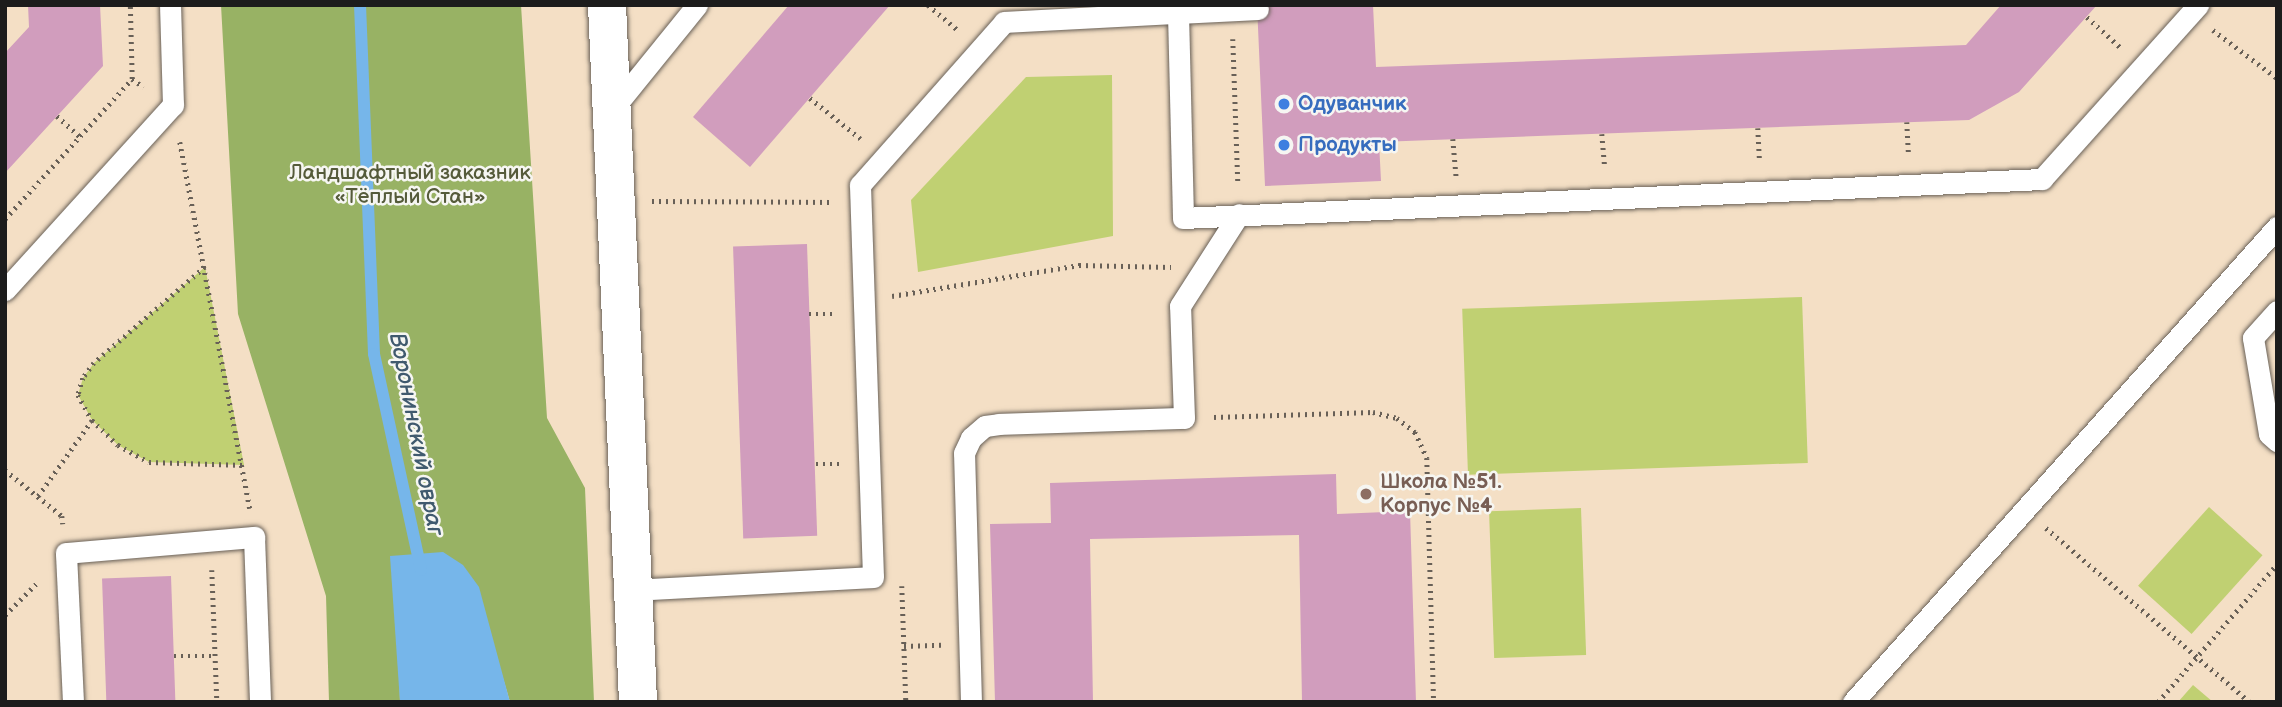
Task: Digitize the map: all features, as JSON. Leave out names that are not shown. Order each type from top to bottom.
[{"type":"street","points":[[607,5],[638,702]]},
{"type":"lane","points":[[5,290],[173,105],[170,5]]},
{"type":"lane","points":[[612,110],[697,5]]},
{"type":"lane","points":[[633,590],[873,577],[860,185],[1004,22],[1258,9]]},
{"type":"lane","points":[[1178,13],[1183,218],[2042,179],[2195,9]]},
{"type":"lane","points":[[971,702],[964,453],[971,438],[985,426],[999,424],[1184,418],[1180,306],[1239,214]]},
{"type":"lane","points":[[1853,702],[2024,510],[2268,245],[2277,227]]},
{"type":"lane","points":[[2277,311],[2253,338],[2269,435],[2277,441]]},
{"type":"lane","points":[[73,702],[66,553],[254,537],[260,702]]},
{"type":"path","points":[[5,219],[132,79],[130,5]]},
{"type":"path","points":[[928,5],[980,48]]},
{"type":"path","points":[[2195,9],[2277,78]]},
{"type":"path","points":[[1232,10],[1239,214]]},
{"type":"path","points":[[2087,17],[2142,68]]},
{"type":"path","points":[[810,97],[884,158]]},
{"type":"path","points":[[57,116],[80,137]]},
{"type":"path","points":[[185,168],[244,465],[254,537]]},
{"type":"path","points":[[640,201],[860,203]]},
{"type":"path","points":[[864,301],[1079,265],[1204,268]]},
{"type":"path","points":[[205,267],[94,363],[83,378],[78,395],[92,420],[118,445],[149,462],[244,465]]},
{"type":"path","points":[[1184,418],[1373,412],[1397,418],[1415,432],[1427,458],[1434,702]]},
{"type":"path","points":[[38,496],[92,420]]},
{"type":"path","points":[[5,470],[62,516]]},
{"type":"path","points":[[2024,510],[2250,702]]},
{"type":"path","points":[[211,541],[217,702]]},
{"type":"path","points":[[2158,702],[2277,564]]},
{"type":"path","points":[[873,577],[902,576],[906,702]]},
{"type":"path","points":[[174,656],[215,656]]},
{"type":"green space","name":"Ландшафтный заказник «Тёплый Стан»","points":[[221,5],[521,5],[547,418],[585,488],[594,702],[510,702],[489,631],[399,652],[400,702],[329,702],[326,596],[238,314]]},
{"type":"green space","points":[[1112,75],[1113,236],[918,272],[911,200],[1026,77]]},
{"type":"green space","points":[[205,267],[244,465],[149,462],[118,445],[92,420],[78,395],[83,378],[94,363]]},
{"type":"green space","points":[[1802,297],[1808,463],[1468,475],[1462,309]]},
{"type":"green space","points":[[2209,507],[2263,555],[2192,634],[2138,586]]},
{"type":"green space","points":[[1581,508],[1586,655],[1494,658],[1489,511]]},
{"type":"green space","points":[[2193,685],[2213,702],[2178,702]]},
{"type":"water","points":[[443,552],[463,565],[479,587],[510,702],[400,702],[390,556]]},
{"type":"building","points":[[28,5],[100,5],[103,66],[5,173],[5,53],[29,27]]},
{"type":"building","points":[[789,5],[890,5],[750,167],[693,117]]},
{"type":"building","points":[[1257,5],[1373,5],[1376,67],[1966,45],[2001,5],[2097,5],[2019,92],[1969,120],[1379,142],[1381,181],[1265,186]]},
{"type":"building","points":[[807,244],[817,536],[743,538],[733,247]]},
{"type":"building","points":[[1336,474],[1337,514],[1410,511],[1416,702],[1302,702],[1299,535],[1090,539],[1093,702],[995,702],[990,524],[1051,523],[1050,483]]},
{"type":"building","points":[[171,576],[175,702],[106,702],[102,578]]},
{"type":"waterway","name":"Воронинский овраг","points":[[360,5],[374,354],[421,570]]},
{"type":"place","name":"Одуванчик","points":[[1284,104]]},
{"type":"place","name":"Продукты","points":[[1284,145]]},
{"type":"place","name":"Школа №51. Корпус №4","points":[[1366,494]]}]
